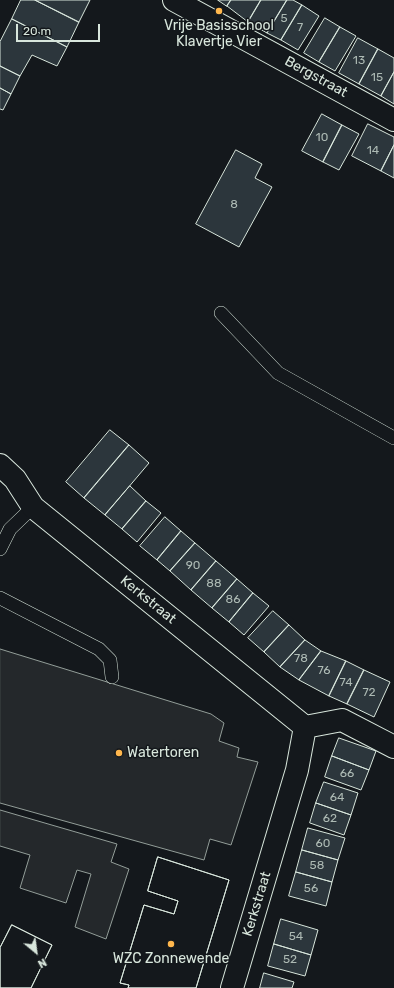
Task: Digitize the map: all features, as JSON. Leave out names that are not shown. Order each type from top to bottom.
[{"type":"street","name":"Bergstraat","points":[[174,0],[394,120]]},
{"type":"street","name":"Kerkstraat","points":[[0,465],[15,479],[33,507],[305,727],[297,770],[232,988]]},
{"type":"street","points":[[305,727],[342,720],[394,747]]},
{"type":"lane","points":[[221,313],[278,373],[394,438]]},
{"type":"lane","points":[[0,549],[10,529],[33,507]]},
{"type":"lane","points":[[0,598],[99,649],[110,660],[112,677]]},
{"type":"shaded area","name":"Watertoren","points":[[0,649],[211,714],[224,723],[219,741],[239,748],[237,757],[258,762],[231,845],[210,839],[204,860],[0,803]]},
{"type":"shaded area","points":[[0,810],[117,844],[111,862],[129,869],[106,939],[75,927],[91,874],[77,870],[66,903],[20,888],[30,855],[0,846]]},
{"type":"building","points":[[21,0],[35,0],[79,22],[67,47],[12,19]]},
{"type":"building","points":[[35,0],[90,0],[79,22]]},
{"type":"building","name":"Vrije Basisschool Klavertje Vier","points":[[218,0],[231,0],[227,6]]},
{"type":"building","points":[[231,0],[261,0],[248,22],[227,6]]},
{"type":"building","points":[[261,0],[287,0],[267,33],[248,22]]},
{"type":"building","points":[[287,0],[293,0],[302,5],[281,40],[267,33]]},
{"type":"building","points":[[302,5],[319,16],[298,50],[281,40]]},
{"type":"building","points":[[325,18],[340,27],[319,62],[304,53]]},
{"type":"building","points":[[12,19],[67,47],[57,66],[32,55],[20,76],[0,66],[0,42]]},
{"type":"building","points":[[340,27],[356,36],[335,71],[319,62]]},
{"type":"building","points":[[358,38],[378,49],[359,84],[339,73]]},
{"type":"building","points":[[378,49],[394,58],[394,72],[381,96],[359,84]]},
{"type":"building","points":[[0,66],[20,76],[11,94],[0,88]]},
{"type":"building","points":[[394,72],[394,104],[381,96]]},
{"type":"building","points":[[0,88],[11,94],[3,110],[0,109]]},
{"type":"building","points":[[322,114],[342,125],[323,162],[302,151]]},
{"type":"building","points":[[368,124],[394,137],[394,145],[381,171],[352,156]]},
{"type":"building","points":[[342,125],[359,134],[339,170],[323,162]]},
{"type":"building","points":[[394,145],[394,178],[381,171]]},
{"type":"building","points":[[236,150],[262,164],[255,178],[272,187],[239,247],[196,224]]},
{"type":"building","points":[[110,430],[129,445],[84,498],[66,482]]},
{"type":"building","points":[[129,445],[149,463],[105,515],[84,498]]},
{"type":"building","points":[[130,486],[146,501],[122,529],[105,515]]},
{"type":"building","points":[[146,501],[161,513],[137,542],[122,529]]},
{"type":"building","points":[[165,517],[181,531],[157,560],[140,546]]},
{"type":"building","points":[[181,531],[195,543],[170,571],[157,560]]},
{"type":"building","points":[[195,543],[216,561],[191,590],[170,571]]},
{"type":"building","points":[[216,561],[237,579],[212,608],[191,590]]},
{"type":"building","points":[[237,579],[253,593],[229,622],[212,608]]},
{"type":"building","points":[[253,593],[269,606],[244,635],[229,622]]},
{"type":"building","points":[[273,611],[289,625],[264,652],[248,638]]},
{"type":"building","points":[[289,625],[305,640],[280,667],[264,652]]},
{"type":"building","points":[[305,640],[321,651],[299,680],[280,667]]},
{"type":"building","points":[[321,651],[346,661],[329,696],[299,680]]},
{"type":"building","points":[[346,661],[364,670],[347,704],[329,696]]},
{"type":"building","points":[[364,670],[390,682],[374,717],[347,704]]},
{"type":"building","points":[[339,738],[376,751],[369,770],[332,756]]},
{"type":"building","points":[[332,756],[369,770],[361,790],[325,777]]},
{"type":"building","points":[[324,782],[358,793],[351,815],[316,803]]},
{"type":"building","points":[[316,803],[351,815],[344,835],[310,823]]},
{"type":"building","points":[[308,828],[345,838],[338,860],[302,850]]},
{"type":"building","points":[[302,850],[338,860],[332,882],[296,872]]},
{"type":"building","name":"WZC Zonnewende","points":[[158,857],[229,880],[196,988],[128,988],[129,985],[120,983],[144,905],[174,914],[178,901],[148,891]]},
{"type":"building","name":"WZC Zonnewende","points":[[158,857],[229,880],[196,988],[128,988],[129,985],[120,983],[144,905],[174,914],[178,901],[148,891]]},
{"type":"building","points":[[296,872],[332,882],[326,906],[289,896]]},
{"type":"building","points":[[281,919],[318,930],[311,955],[274,944]]},
{"type":"building","points":[[12,925],[52,945],[31,988],[0,988],[0,948]]},
{"type":"building","points":[[12,925],[52,945],[31,988],[0,988],[0,948]]},
{"type":"building","points":[[274,944],[311,955],[305,976],[268,966]]},
{"type":"building","points":[[264,973],[294,982],[292,988],[260,988]]},
{"type":"place","name":"Vrije Basisschool Klavertje Vier","points":[[219,11]]},
{"type":"place","name":"Watertoren","points":[[119,753]]},
{"type":"place","name":"WZC Zonnewende","points":[[171,944]]}]
